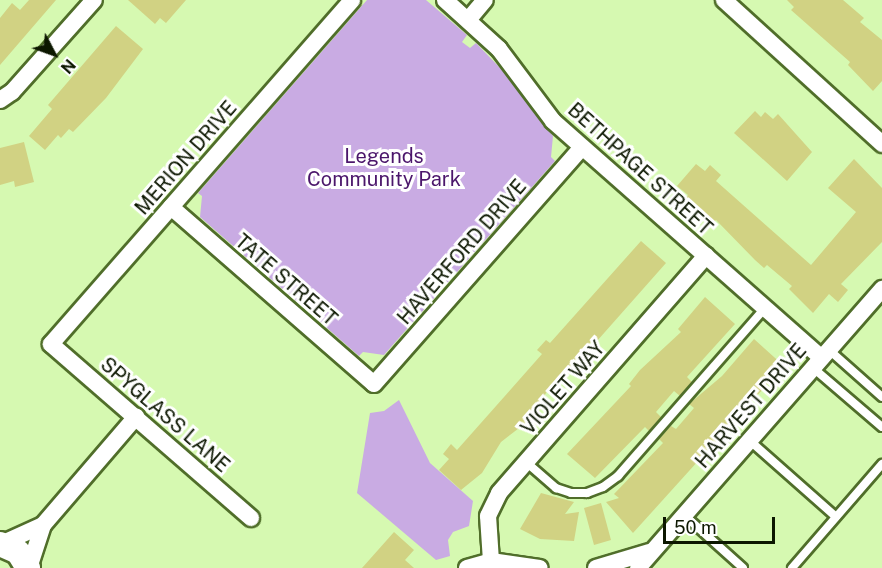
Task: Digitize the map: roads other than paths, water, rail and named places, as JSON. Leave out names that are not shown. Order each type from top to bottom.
[{"type":"street","points":[[0,100],[12,92],[94,0]]},
{"type":"street","name":"MERION DRIVE","points":[[51,344],[352,0]]},
{"type":"street","name":"BETHPAGE STREET","points":[[445,0],[508,59],[545,113],[820,358]]},
{"type":"street","points":[[468,20],[485,0]]},
{"type":"street","points":[[724,0],[882,144]]},
{"type":"street","name":"HAVERFORD DRIVE","points":[[374,384],[582,147]]},
{"type":"street","name":"TATE STREET","points":[[171,207],[374,384]]},
{"type":"street","name":"VIOLET WAY","points":[[491,561],[488,527],[491,505],[706,256]]},
{"type":"street","name":"HARVEST DRIVE","points":[[638,568],[882,289]]},
{"type":"street","name":"SPYGLASS LANE","points":[[51,344],[251,518]]},
{"type":"street","points":[[28,568],[43,525],[136,417]]},
{"type":"street","points":[[1,544],[43,525]]},
{"type":"street","points":[[1,544],[18,552],[28,568]]},
{"type":"street","points":[[596,568],[653,551]]},
{"type":"street","points":[[467,568],[491,561],[540,568]]},
{"type":"lane","points":[[526,462],[563,490],[587,493],[603,487],[618,476],[765,308]]},
{"type":"lane","points":[[820,358],[882,397]]},
{"type":"lane","points":[[820,358],[882,427]]},
{"type":"lane","points":[[749,440],[836,517]]},
{"type":"lane","points":[[792,568],[882,464]]},
{"type":"lane","points":[[684,515],[743,568]]},
{"type":"park label","name":"Legends Community Park","points":[[384,168]]}]
